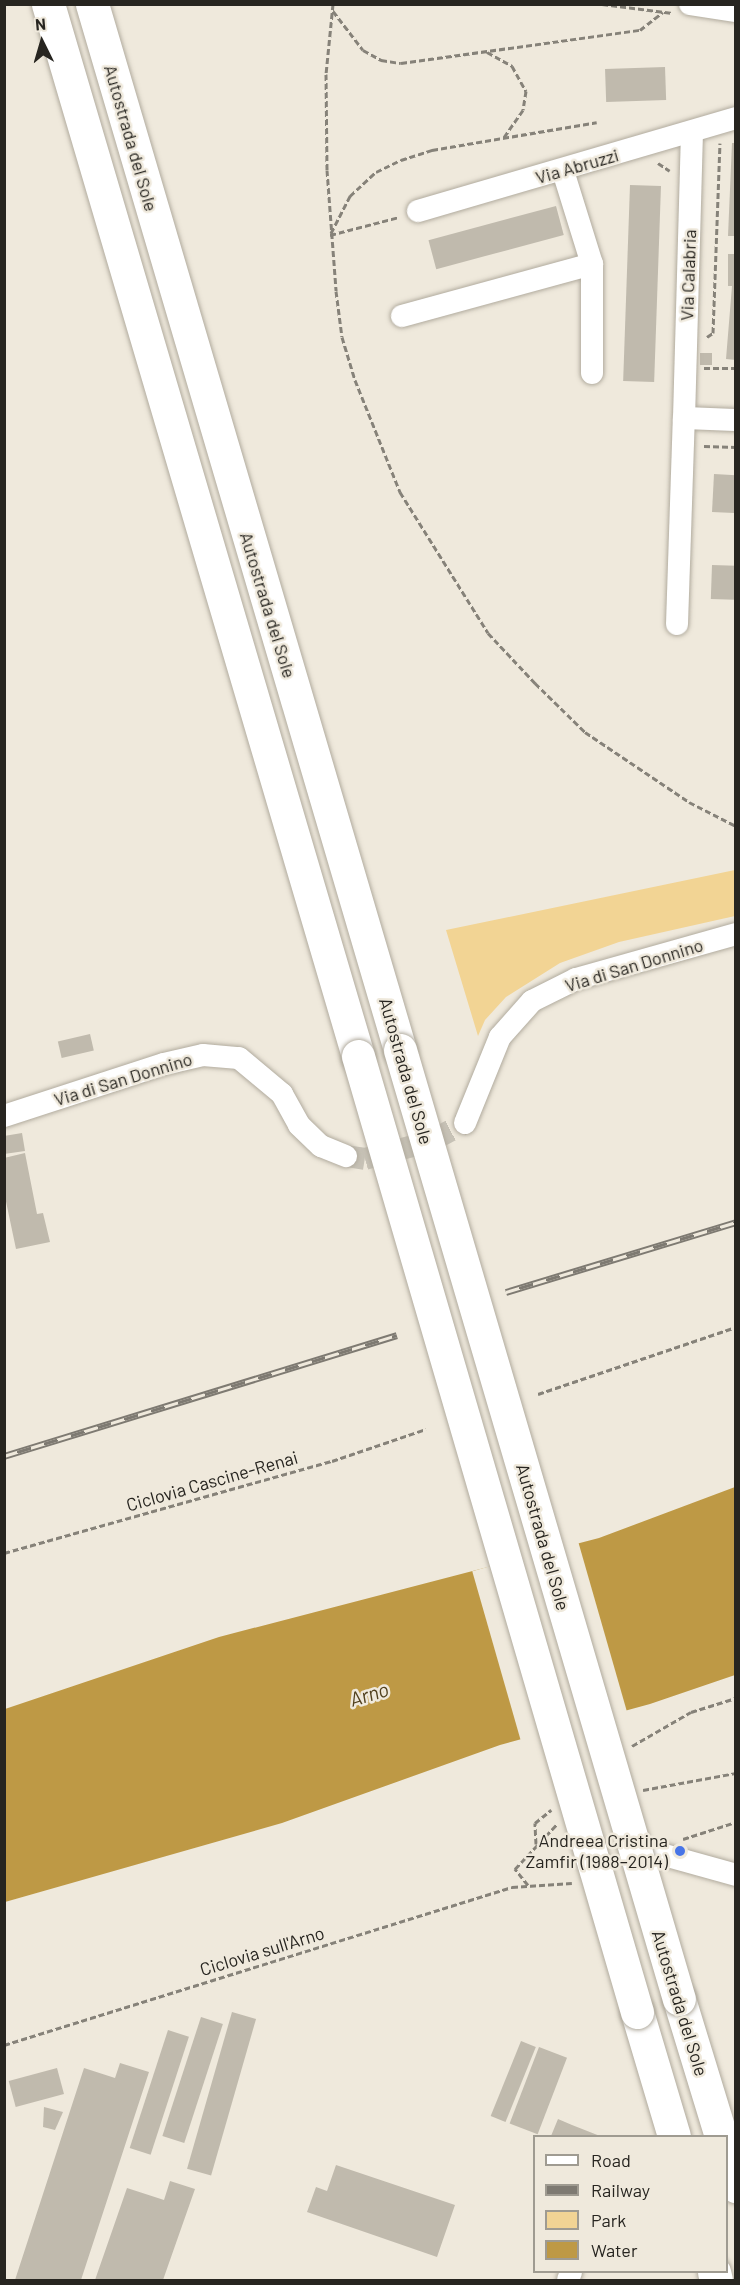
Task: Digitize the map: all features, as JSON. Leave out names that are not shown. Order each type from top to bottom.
[{"type":"highway","points":[[48,4],[674,2135]]},
{"type":"highway","name":"Autostrada del Sole","points":[[92,4],[678,1999],[721,2135]]},
{"type":"highway","points":[[728,2162],[735,2186]]},
{"type":"street","points":[[687,9],[735,11]]},
{"type":"street","name":"Via Abruzzi","points":[[418,212],[563,171],[735,118]]},
{"type":"street","name":"Via Calabria","points":[[677,624],[692,132]]},
{"type":"street","points":[[563,171],[592,264],[592,373]]},
{"type":"street","points":[[402,316],[592,264]]},
{"type":"street","points":[[684,418],[735,420]]},
{"type":"street","name":"Via di San Donnino","points":[[465,1123],[500,1037],[532,1001],[576,979],[735,934]]},
{"type":"street","name":"Via di San Donnino","points":[[4,1116],[174,1062],[203,1055],[239,1059],[282,1094],[299,1125],[321,1146],[346,1156]]},
{"type":"street","points":[[661,1854],[735,1875]]},
{"type":"path","points":[[333,4],[326,74],[330,235],[342,337],[375,437],[400,492],[488,633],[585,732],[689,802],[735,826]]},
{"type":"path","points":[[602,4],[663,12],[687,9]]},
{"type":"path","points":[[332,10],[363,50],[381,60],[401,63],[640,30],[663,12]]},
{"type":"path","points":[[485,51],[512,66],[526,91],[523,110],[503,138]]},
{"type":"path","points":[[330,235],[350,196],[376,172],[432,150],[597,122]]},
{"type":"path","points":[[698,341],[713,333],[720,140]]},
{"type":"path","points":[[330,235],[418,212]]},
{"type":"path","points":[[698,368],[735,368]]},
{"type":"path","points":[[538,1394],[735,1327]]},
{"type":"path","name":"Ciclovia Cascine-Renai","points":[[4,1553],[332,1461],[426,1430]]},
{"type":"path","name":"Ciclovia sull'Arno","points":[[4,2045],[512,1887],[529,1886],[519,1879],[515,1869],[536,1844]]},
{"type":"green space","points":[[735,870],[735,916],[619,942],[560,963],[506,997],[485,1020],[478,1036],[446,930]]},
{"type":"water","name":"Arno","points":[[735,1487],[735,1675],[650,1704],[500,1745],[282,1823],[5,1902],[5,1709],[219,1637],[599,1538]]},
{"type":"pier","points":[[578,1541],[627,1713],[522,1743],[472,1571]]},
{"type":"building","points":[[665,67],[666,100],[606,102],[605,69]]},
{"type":"building","points":[[732,143],[736,143],[736,236],[728,236]]},
{"type":"building","points":[[630,185],[661,186],[654,382],[623,381]]},
{"type":"building","points":[[556,206],[564,235],[436,269],[428,240]]},
{"type":"building","points":[[728,254],[736,254],[736,360],[726,359],[732,286],[728,286]]},
{"type":"building","points":[[700,353],[712,353],[712,365],[700,365]]},
{"type":"building","points":[[714,474],[736,475],[734,513],[712,512]]},
{"type":"building","points":[[712,565],[736,566],[735,600],[711,599]]},
{"type":"building","points":[[90,1034],[94,1051],[62,1058],[58,1041]]},
{"type":"building","points":[[22,1133],[25,1151],[4,1154],[4,1136]]},
{"type":"building","points":[[25,1153],[37,1214],[43,1213],[50,1242],[16,1249],[4,1192],[4,1158]]},
{"type":"building","points":[[232,2012],[256,2019],[211,2176],[187,2169]]},
{"type":"building","points":[[201,2017],[223,2024],[184,2143],[162,2136]]},
{"type":"building","points":[[168,2030],[189,2037],[151,2155],[130,2148]]},
{"type":"building","points":[[521,2041],[536,2047],[505,2122],[491,2116]]},
{"type":"building","points":[[539,2047],[567,2058],[538,2134],[510,2124]]},
{"type":"building","points":[[120,2063],[149,2072],[81,2280],[15,2280],[84,2068],[115,2078]]},
{"type":"building","points":[[57,2068],[64,2094],[16,2107],[9,2081]]},
{"type":"building","points":[[44,2107],[63,2112],[55,2130],[43,2127]]},
{"type":"building","points":[[558,2119],[597,2135],[551,2135]]},
{"type":"building","points":[[336,2165],[455,2205],[437,2257],[307,2212],[316,2187],[327,2191]]},
{"type":"building","points":[[170,2181],[195,2189],[163,2280],[95,2280],[127,2188],[164,2200]]},
{"type":"tunnel","points":[[346,1156],[365,1159],[431,1141],[465,1123]]},
{"type":"railway","points":[[506,1292],[736,1222]]},
{"type":"railway","points":[[4,1456],[397,1335]]},
{"type":"place","name":"Andreea Cristina Zamfir (1988–2014)","points":[[680,1851]]}]
